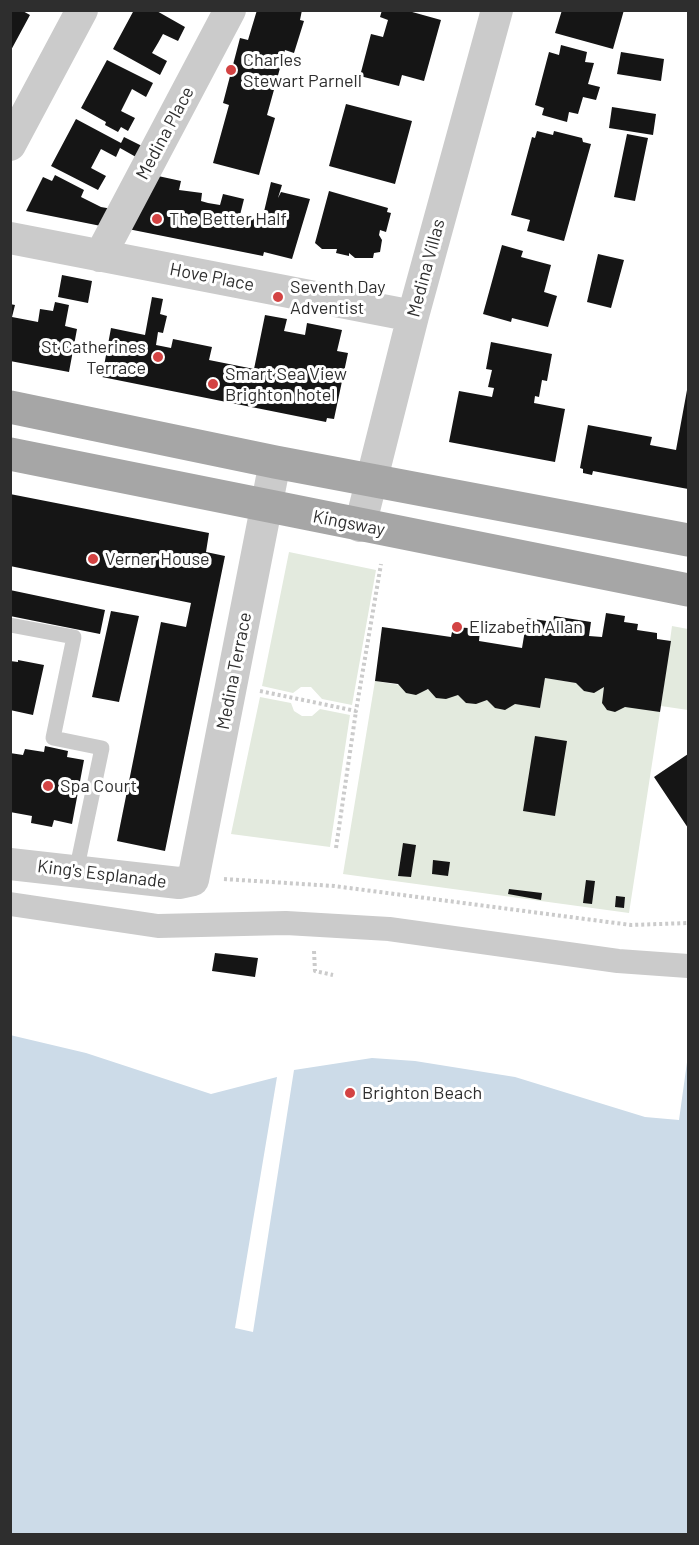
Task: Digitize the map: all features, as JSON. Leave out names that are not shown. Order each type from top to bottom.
[{"type":"main road","points":[[10,407],[274,462],[688,540]]},
{"type":"main road","name":"Kingsway","points":[[10,454],[688,590]]},
{"type":"street","points":[[10,145],[82,10]]},
{"type":"street","name":"Medina Place","points":[[100,256],[230,10]]},
{"type":"street","name":"Medina Villas","points":[[360,526],[370,479],[413,316],[497,10]]},
{"type":"street","name":"Hove Place","points":[[10,238],[413,316]]},
{"type":"street","name":"Medina Terrace","points":[[193,880],[274,462]]},
{"type":"street","name":"King's Esplanade","points":[[10,864],[178,883],[193,880]]},
{"type":"street","points":[[10,904],[158,926],[286,923],[389,929],[618,961],[688,966]]},
{"type":"lane","points":[[10,625],[74,637],[53,738],[102,748],[76,872]]},
{"type":"path","points":[[336,848],[381,564]]},
{"type":"path","points":[[255,690],[356,711]]},
{"type":"path","points":[[193,880],[250,879],[334,886],[632,925],[688,922]]},
{"type":"path","points":[[322,972],[333,975]]},
{"type":"shaded area","points":[[289,552],[376,570],[352,705],[322,699],[311,687],[301,687],[293,693],[262,686]]},
{"type":"shaded area","points":[[672,626],[688,629],[688,710],[661,706]]},
{"type":"shaded area","points":[[545,678],[604,687],[660,712],[629,913],[343,874],[375,681],[540,708]]},
{"type":"shaded area","points":[[260,697],[291,703],[294,711],[302,716],[312,716],[320,709],[350,715],[330,847],[231,834]]},
{"type":"water","points":[[10,1035],[86,1053],[211,1094],[277,1077],[235,1328],[253,1332],[294,1070],[372,1058],[415,1061],[515,1077],[645,1117],[679,1120],[688,1055],[688,1534],[11,1534]]},
{"type":"building","points":[[10,10],[21,10],[30,15],[10,52]]},
{"type":"building","points":[[134,10],[155,10],[185,27],[178,41],[163,34],[152,53],[167,61],[160,75],[113,49]]},
{"type":"building","points":[[257,10],[302,10],[300,20],[304,21],[294,53],[285,50],[267,115],[275,118],[259,175],[213,163],[229,105],[223,103],[240,38],[248,40]]},
{"type":"building","points":[[382,10],[405,10],[441,20],[424,81],[402,75],[399,86],[360,76],[371,34],[383,37],[388,20],[380,17]]},
{"type":"building","points":[[562,10],[624,10],[613,49],[555,33]]},
{"type":"building","points":[[561,45],[587,52],[585,62],[594,63],[588,84],[600,87],[596,100],[583,97],[578,114],[569,112],[567,122],[542,115],[544,108],[535,105],[549,52],[559,55]]},
{"type":"building","points":[[621,52],[664,59],[661,81],[617,74]]},
{"type":"building","points":[[107,60],[153,83],[146,97],[132,89],[121,111],[135,118],[128,131],[121,127],[118,132],[105,125],[106,122],[81,108]]},
{"type":"building","points":[[346,104],[412,121],[395,184],[329,166]]},
{"type":"building","points":[[612,107],[656,114],[653,135],[609,128]]},
{"type":"building","points":[[76,119],[121,143],[124,137],[142,146],[136,157],[120,148],[116,157],[101,149],[91,168],[106,176],[98,190],[51,166]]},
{"type":"building","points":[[537,131],[553,135],[554,131],[582,138],[583,142],[591,144],[564,241],[527,231],[530,220],[511,215],[532,137],[535,138]]},
{"type":"building","points":[[627,134],[648,138],[635,201],[614,197]]},
{"type":"building","points":[[55,175],[84,190],[81,197],[101,207],[112,209],[101,226],[26,211],[43,177],[52,181]]},
{"type":"building","points":[[158,176],[181,181],[179,190],[202,193],[201,201],[208,203],[220,205],[223,194],[244,199],[240,215],[262,220],[271,182],[282,185],[278,198],[281,192],[310,199],[292,259],[264,252],[263,256],[128,229]]},
{"type":"building","points":[[329,191],[388,208],[387,212],[391,213],[386,232],[380,230],[379,235],[382,240],[380,252],[374,253],[373,258],[355,258],[349,253],[349,256],[336,253],[337,249],[322,249],[315,243]]},
{"type":"building","points":[[502,245],[523,251],[521,257],[551,265],[544,292],[557,296],[548,327],[512,318],[511,322],[483,314]]},
{"type":"building","points":[[598,254],[624,260],[611,308],[587,302]]},
{"type":"building","points":[[62,275],[92,281],[88,303],[58,297]]},
{"type":"building","name":"St Catherines Terrace","points":[[152,297],[163,299],[160,314],[167,316],[163,333],[158,332],[156,345],[171,348],[173,339],[212,347],[209,360],[254,369],[265,315],[287,319],[284,331],[305,335],[307,323],[342,330],[337,351],[348,353],[334,419],[327,418],[326,422],[102,377],[111,328],[145,335]]},
{"type":"building","points":[[55,302],[69,305],[65,326],[77,329],[69,372],[10,361],[10,304],[15,305],[12,317],[38,322],[40,309],[53,311]]},
{"type":"building","points":[[491,342],[552,354],[547,381],[542,380],[539,397],[535,396],[534,403],[565,409],[555,462],[449,442],[459,391],[492,397],[494,388],[488,387],[492,370],[486,369]]},
{"type":"building","points":[[687,390],[688,489],[593,471],[592,475],[583,473],[583,469],[580,468],[588,425],[652,437],[650,445],[676,450]]},
{"type":"building","points":[[10,494],[209,533],[206,552],[225,556],[165,851],[117,841],[161,622],[186,627],[191,603],[10,566]]},
{"type":"building","points":[[10,590],[105,610],[100,634],[10,616]]},
{"type":"building","points":[[111,611],[139,616],[119,702],[92,697]]},
{"type":"building","points":[[606,613],[625,616],[624,622],[638,624],[637,630],[657,633],[657,639],[671,641],[660,712],[625,707],[615,712],[607,710],[602,703],[604,687],[594,693],[584,691],[576,683],[545,678],[540,708],[515,704],[505,710],[495,708],[487,700],[476,704],[466,703],[458,695],[446,699],[436,698],[428,689],[416,695],[406,693],[398,684],[375,681],[382,627],[451,637],[453,627],[468,628],[480,631],[479,641],[522,648],[527,618],[553,622],[554,616],[591,622],[589,636],[602,637]]},
{"type":"building","points":[[18,660],[44,665],[33,715],[10,710],[10,661],[18,662]]},
{"type":"building","points":[[535,736],[567,741],[555,816],[523,811]]},
{"type":"building","name":"Spa Court","points":[[45,746],[68,751],[67,757],[84,760],[72,824],[54,820],[52,827],[31,823],[32,816],[10,812],[10,753],[23,755],[25,749],[44,752]]},
{"type":"building","points":[[688,754],[688,828],[654,777]]},
{"type":"building","points":[[403,843],[416,845],[411,877],[398,876]]},
{"type":"building","points":[[433,860],[450,862],[448,876],[432,874]]},
{"type":"building","points":[[586,880],[595,881],[592,904],[583,903]]},
{"type":"building","points":[[509,889],[542,893],[541,900],[508,894]]},
{"type":"building","points":[[616,896],[625,897],[624,908],[615,907]]},
{"type":"building","points":[[215,953],[258,958],[255,977],[212,971]]},
{"type":"place","name":"Charles Stewart Parnell","points":[[231,70]]},
{"type":"place","name":"The Better Half","points":[[157,219]]},
{"type":"place","name":"Seventh Day Adventist","points":[[278,297]]},
{"type":"place","name":"St Catherines Terrace","points":[[158,357]]},
{"type":"place","name":"Smart Sea View Brighton hotel","points":[[213,384]]},
{"type":"place","name":"Verner House","points":[[93,559]]},
{"type":"place","name":"Elizabeth Allan","points":[[457,627]]},
{"type":"place","name":"Spa Court","points":[[48,786]]},
{"type":"place","name":"Brighton Beach","points":[[350,1093]]}]
